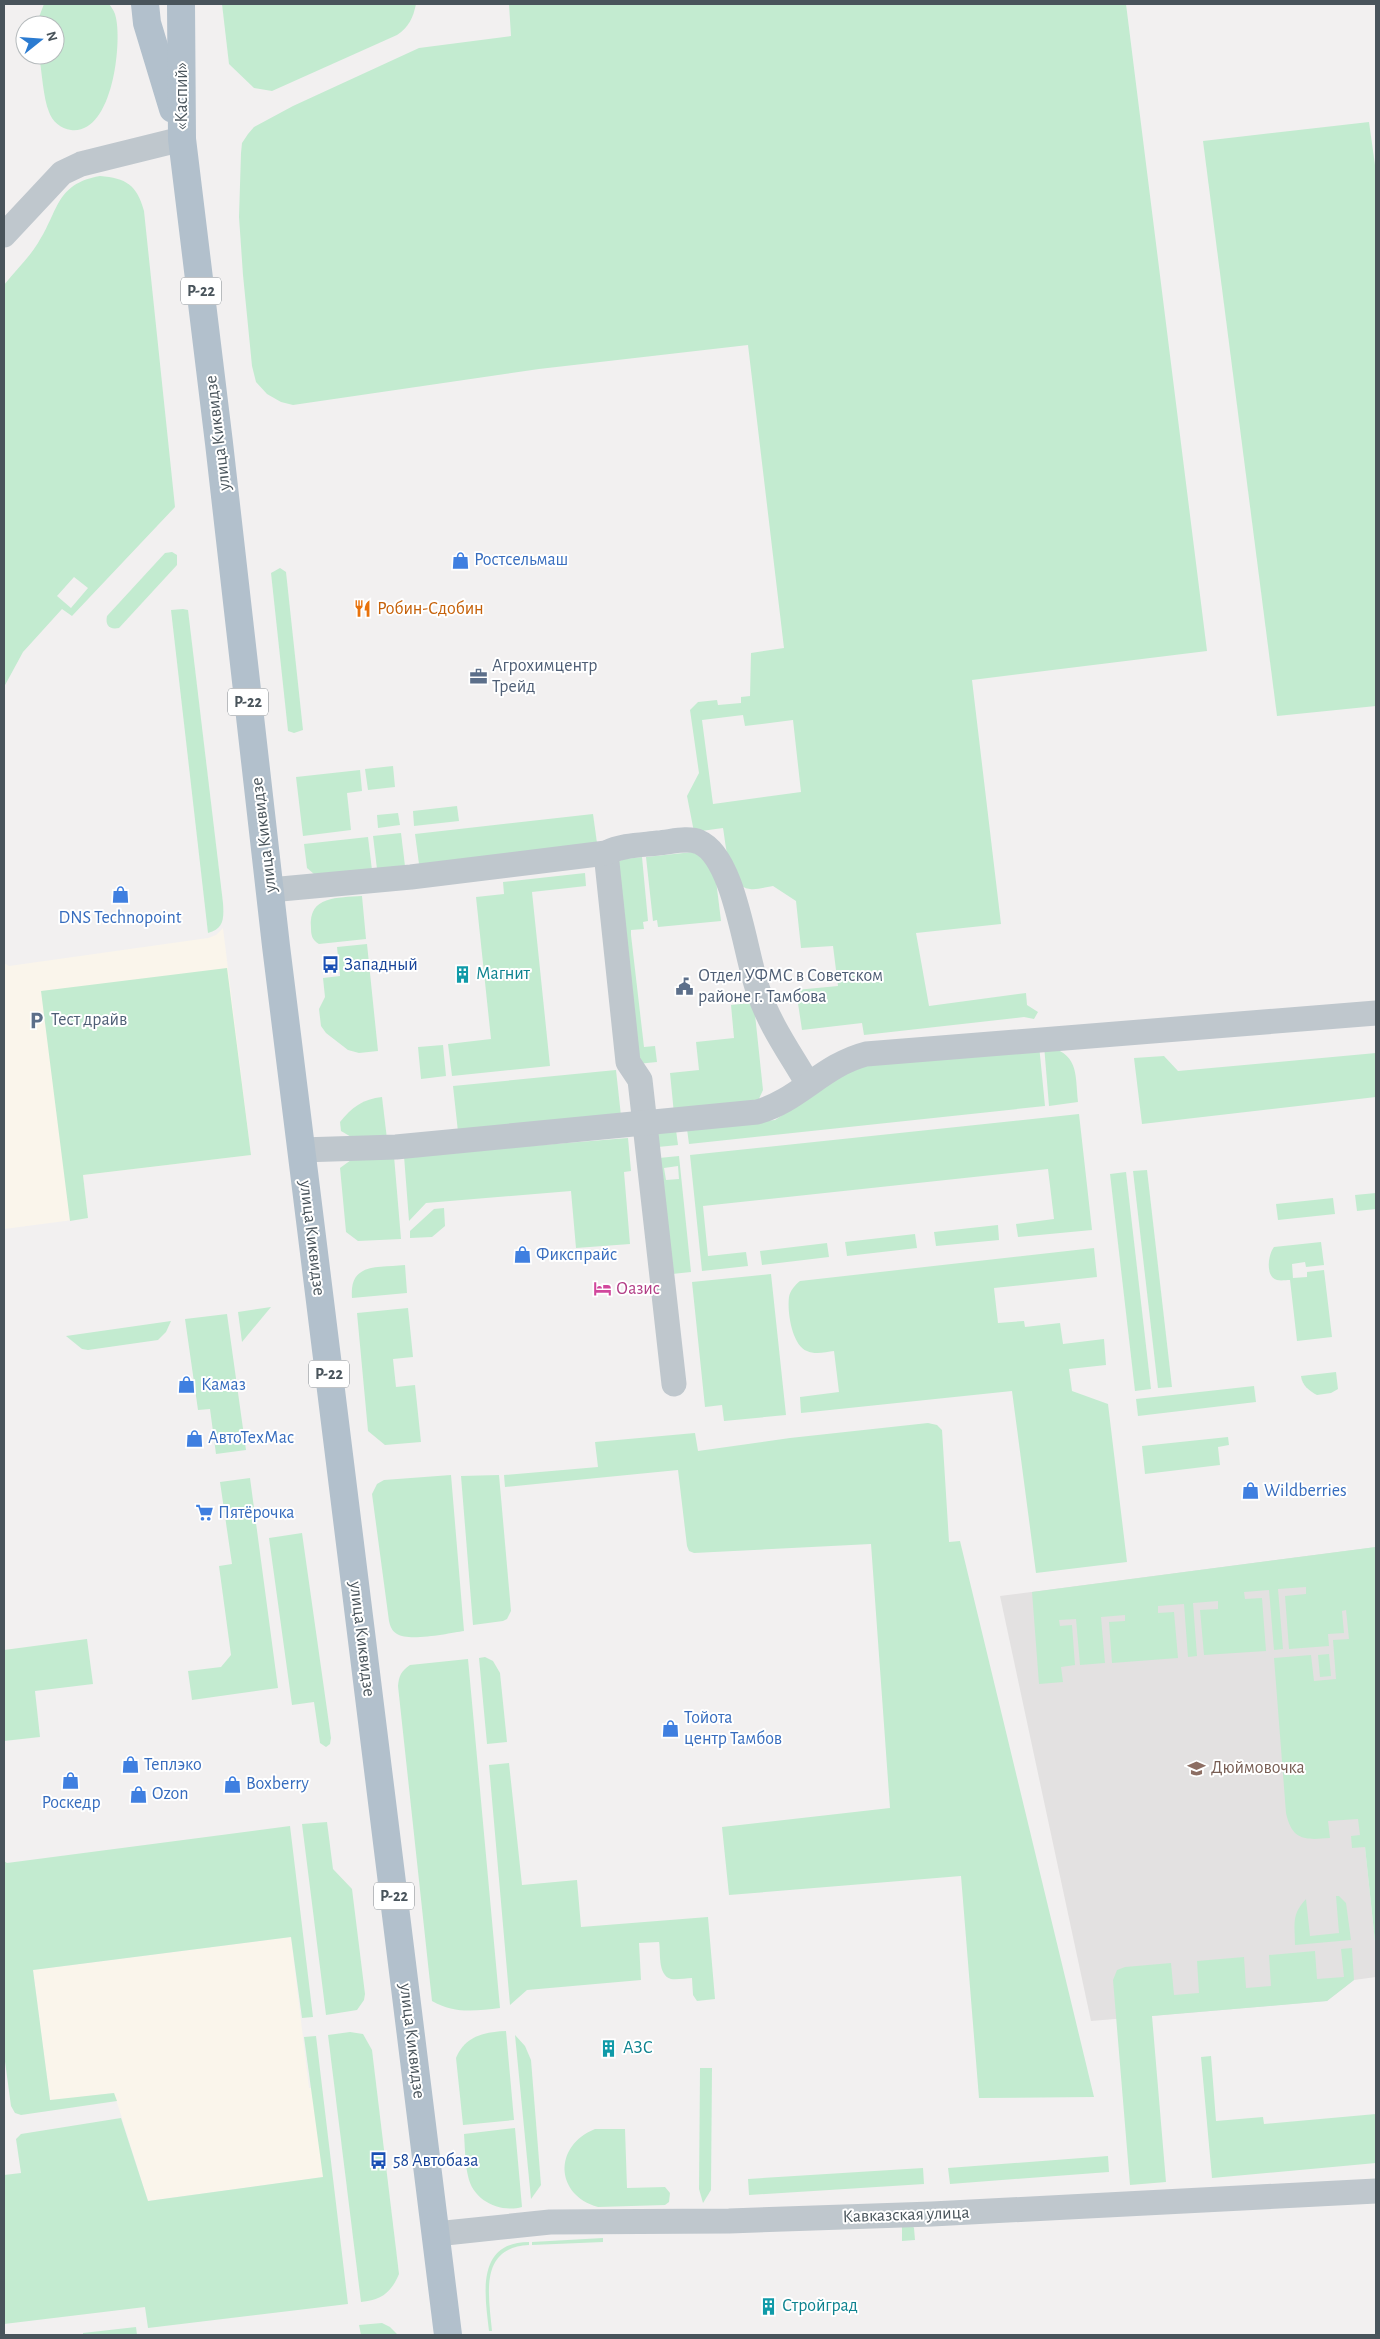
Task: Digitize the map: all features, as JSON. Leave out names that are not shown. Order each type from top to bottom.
[{"type":"main road","name":"«Каспий»","points":[[145,4],[147,23],[182,139]]},
{"type":"main road","name":"«Каспий»","points":[[181,4],[182,139]]},
{"type":"main road","name":"улица Киквидзе","points":[[182,139],[301,1150],[448,2335]]},
{"type":"street","points":[[4,235],[62,173],[80,164],[182,139]]},
{"type":"street","points":[[270,890],[411,877],[606,853],[616,848],[688,840],[698,841],[714,854],[729,884],[757,990],[770,1019],[808,1084]]},
{"type":"street","points":[[606,853],[628,1062],[640,1080],[674,1384]]},
{"type":"street","points":[[301,1150],[396,1146],[757,1112],[770,1109],[835,1065],[866,1054],[1376,1013]]},
{"type":"street","name":"Кавказская улица","points":[[436,2234],[550,2222],[729,2221],[932,2214],[1376,2191]]},
{"type":"shaded area","points":[[223,928],[251,1155],[83,1175],[88,1218],[4,1229],[4,963],[9,966],[208,938],[216,935]]},
{"type":"shaded area","name":"Дюймовочка","points":[[1376,1547],[1365,1847],[1376,1951],[1376,1977],[1354,1980],[1327,2001],[1091,2021],[1000,1596]]},
{"type":"shaded area","points":[[291,1937],[309,2088],[312,2088],[324,2177],[148,2201],[114,2093],[50,2101],[33,1970]]},
{"type":"green space","points":[[44,4],[109,4],[115,14],[117,48],[111,86],[105,104],[96,119],[85,128],[67,129],[57,124],[50,115],[44,92],[40,65],[65,65],[65,15],[40,15]]},
{"type":"green space","points":[[222,4],[416,4],[410,22],[397,35],[272,91],[254,88],[229,64]]},
{"type":"green space","points":[[509,4],[1126,4],[1207,651],[972,680],[1001,924],[916,933],[929,1006],[1026,993],[1027,1005],[1038,1012],[1034,1019],[1024,1017],[864,1035],[862,1023],[802,1030],[796,990],[838,986],[833,946],[801,948],[796,901],[773,886],[750,889],[737,881],[729,864],[723,828],[694,832],[687,796],[699,773],[690,710],[698,702],[717,700],[718,705],[741,703],[741,697],[750,696],[751,653],[784,648],[748,345],[539,369],[293,405],[281,402],[267,394],[256,382],[252,366],[239,217],[242,143],[248,134],[254,127],[293,106],[419,48],[511,36]],"holes":[[[743,715],[745,726],[793,720],[801,792],[713,804],[702,720]]]},
{"type":"green space","points":[[1369,122],[1376,172],[1376,706],[1277,716],[1203,141]]},
{"type":"green space","points":[[100,176],[124,181],[138,195],[144,211],[175,507],[72,616],[62,609],[23,652],[4,687],[4,285],[34,249],[66,192],[74,185]],"holes":[[[74,577],[88,588],[71,608],[57,596]]]},
{"type":"green space","points":[[172,552],[177,555],[177,565],[119,628],[108,626],[107,616],[165,553]]},
{"type":"green space","points":[[280,568],[286,572],[303,730],[294,733],[288,731],[271,573]]},
{"type":"green space","points":[[171,610],[188,610],[223,903],[220,926],[208,933]]},
{"type":"green space","points":[[393,766],[395,787],[368,790],[365,769]]},
{"type":"green space","points":[[360,770],[362,791],[347,793],[351,830],[303,836],[296,777]]},
{"type":"green space","points":[[457,806],[459,821],[414,826],[413,811]]},
{"type":"green space","points":[[398,813],[400,825],[378,828],[377,815]]},
{"type":"green space","points":[[593,814],[597,843],[419,864],[415,834]]},
{"type":"green space","points":[[401,833],[405,866],[377,869],[373,836]]},
{"type":"green space","points":[[368,837],[372,870],[314,874],[307,868],[304,844]]},
{"type":"green space","points":[[702,851],[715,872],[721,921],[658,927],[657,920],[653,921],[646,857]]},
{"type":"green space","points":[[642,857],[648,921],[643,922],[644,929],[631,930],[631,935],[644,1047],[655,1046],[657,1062],[637,1064],[618,862],[624,859]]},
{"type":"green space","points":[[585,873],[586,886],[532,892],[550,1066],[452,1076],[448,1044],[491,1039],[476,897],[504,894],[503,882]]},
{"type":"green space","points":[[362,896],[366,939],[319,944],[315,941],[311,933],[311,917],[314,909],[319,904],[335,898]]},
{"type":"green space","points":[[367,944],[378,1051],[359,1053],[348,1050],[326,1033],[321,1026],[319,1009],[325,997],[323,978],[340,976],[337,947]]},
{"type":"green space","points":[[227,968],[251,1155],[83,1175],[88,1218],[70,1221],[41,991]]},
{"type":"green space","points":[[750,1003],[754,1005],[763,1090],[758,1101],[674,1114],[670,1073],[699,1070],[696,1042],[734,1038],[731,1005]]},
{"type":"green space","points":[[443,1045],[446,1076],[421,1079],[418,1047]]},
{"type":"green space","points":[[1039,1045],[1045,1106],[689,1144],[687,1129],[775,1120],[858,1065]]},
{"type":"green space","points":[[1044,1045],[1064,1053],[1073,1065],[1078,1102],[1049,1106]]},
{"type":"green space","points":[[1376,1053],[1376,1097],[1142,1124],[1134,1058],[1164,1056],[1178,1071]]},
{"type":"green space","points":[[616,1070],[621,1116],[458,1132],[453,1086]]},
{"type":"green space","points":[[382,1097],[387,1139],[353,1138],[341,1131],[340,1122],[349,1112],[364,1102]]},
{"type":"green space","points":[[1079,1114],[1092,1230],[1018,1237],[1016,1224],[1054,1219],[1048,1169],[703,1206],[708,1256],[746,1252],[748,1266],[702,1271],[690,1155]]},
{"type":"green space","points":[[676,1130],[678,1145],[658,1147],[657,1134]]},
{"type":"green space","points":[[628,1138],[631,1171],[624,1172],[630,1244],[576,1248],[571,1191],[426,1203],[409,1221],[404,1156]]},
{"type":"green space","points":[[394,1156],[401,1239],[358,1241],[346,1232],[340,1168],[351,1160]]},
{"type":"green space","points":[[679,1156],[691,1272],[672,1274],[659,1158]],"holes":[[[678,1166],[679,1179],[666,1180],[664,1168]]]},
{"type":"green space","points":[[1147,1170],[1172,1387],[1158,1388],[1133,1171]]},
{"type":"green space","points":[[1126,1172],[1151,1389],[1135,1391],[1110,1174]]},
{"type":"green space","points":[[1376,1193],[1376,1209],[1357,1211],[1355,1195]]},
{"type":"green space","points":[[1333,1198],[1335,1214],[1278,1220],[1276,1204]]},
{"type":"green space","points":[[444,1208],[445,1226],[432,1237],[410,1238],[410,1231],[434,1209]]},
{"type":"green space","points":[[998,1225],[999,1240],[936,1246],[934,1232]]},
{"type":"green space","points":[[915,1234],[917,1248],[847,1256],[845,1242]]},
{"type":"green space","points":[[1321,1242],[1324,1265],[1306,1267],[1305,1262],[1292,1264],[1293,1278],[1307,1277],[1307,1272],[1324,1270],[1332,1337],[1297,1341],[1290,1280],[1273,1278],[1269,1270],[1270,1255],[1274,1247]]},
{"type":"green space","points":[[827,1243],[829,1257],[762,1265],[760,1251]]},
{"type":"green space","points":[[1094,1248],[1097,1277],[994,1288],[998,1323],[1024,1321],[1025,1327],[1060,1323],[1063,1344],[1104,1339],[1106,1365],[1069,1369],[1072,1391],[1108,1404],[1127,1562],[1036,1573],[1012,1391],[801,1413],[800,1397],[839,1392],[834,1351],[817,1353],[807,1351],[802,1348],[794,1335],[790,1319],[789,1297],[793,1288],[800,1281]]},
{"type":"green space","points":[[405,1265],[407,1293],[352,1298],[352,1286],[355,1278],[360,1273],[376,1267]]},
{"type":"green space","points":[[771,1274],[786,1415],[724,1421],[722,1405],[705,1407],[692,1282]]},
{"type":"green space","points":[[271,1307],[242,1342],[238,1312]]},
{"type":"green space","points":[[408,1308],[413,1357],[393,1359],[396,1387],[415,1385],[421,1442],[385,1445],[368,1431],[357,1313]]},
{"type":"green space","points":[[227,1314],[246,1450],[216,1454],[210,1409],[198,1410],[185,1319]]},
{"type":"green space","points":[[171,1321],[166,1332],[158,1340],[88,1350],[82,1349],[66,1336]]},
{"type":"green space","points":[[1336,1372],[1338,1389],[1331,1393],[1317,1395],[1306,1387],[1301,1376]]},
{"type":"green space","points":[[1254,1386],[1256,1402],[1138,1416],[1136,1399]]},
{"type":"green space","points":[[928,1423],[937,1425],[942,1430],[949,1542],[960,1541],[1094,2097],[979,2098],[961,1876],[729,1895],[722,1827],[890,1808],[871,1544],[694,1553],[689,1551],[687,1546],[678,1470],[505,1487],[504,1475],[598,1467],[595,1442],[695,1433],[698,1451],[790,1438]]},
{"type":"green space","points":[[1228,1437],[1229,1445],[1218,1447],[1220,1465],[1145,1474],[1142,1446]]},
{"type":"green space","points":[[451,1475],[464,1631],[430,1636],[403,1636],[394,1631],[389,1621],[372,1494],[377,1484],[384,1480]]},
{"type":"green space","points":[[499,1475],[511,1611],[507,1619],[503,1621],[473,1625],[461,1476]]},
{"type":"green space","points":[[250,1478],[278,1688],[192,1700],[188,1671],[221,1667],[231,1655],[219,1566],[232,1564],[220,1482]]},
{"type":"green space","points":[[302,1533],[331,1738],[330,1744],[326,1747],[320,1743],[314,1702],[292,1705],[269,1538]]},
{"type":"green space","points":[[1376,1547],[1376,1951],[1365,1847],[1352,1848],[1351,1836],[1360,1835],[1358,1819],[1328,1821],[1330,1838],[1313,1839],[1296,1834],[1286,1813],[1274,1658],[1311,1655],[1314,1681],[1336,1679],[1333,1640],[1349,1639],[1346,1610],[1342,1611],[1344,1633],[1328,1634],[1329,1646],[1289,1649],[1285,1596],[1306,1594],[1306,1587],[1278,1589],[1283,1649],[1274,1650],[1269,1590],[1244,1592],[1245,1599],[1262,1598],[1266,1651],[1204,1655],[1200,1610],[1218,1609],[1218,1601],[1193,1603],[1197,1656],[1188,1657],[1184,1604],[1158,1606],[1158,1613],[1174,1612],[1178,1658],[1112,1663],[1109,1622],[1125,1621],[1125,1615],[1101,1617],[1105,1663],[1080,1665],[1076,1619],[1059,1620],[1060,1626],[1072,1625],[1075,1665],[1061,1667],[1063,1682],[1039,1684],[1032,1592]]},
{"type":"green space","points":[[87,1639],[93,1684],[35,1691],[40,1737],[4,1741],[4,1650]]},
{"type":"green space","points":[[1329,1654],[1331,1676],[1320,1677],[1318,1655]]},
{"type":"green space","points":[[485,1657],[493,1661],[500,1673],[507,1742],[487,1744],[479,1658]]},
{"type":"green space","points":[[468,1659],[500,2008],[474,2011],[457,2010],[432,2001],[398,1686],[401,1674],[410,1665]]},
{"type":"green space","points":[[509,1763],[522,1885],[577,1880],[581,1927],[708,1917],[715,1999],[697,2001],[693,1995],[692,1978],[671,1979],[667,1977],[660,1962],[659,1942],[639,1943],[641,1980],[527,1990],[510,2005],[489,1765]]},
{"type":"green space","points":[[327,1822],[333,1869],[352,1889],[365,1994],[364,2000],[357,2010],[326,2015],[302,1824]]},
{"type":"green space","points":[[290,1826],[313,2017],[302,2018],[291,1937],[33,1970],[50,2100],[114,2093],[117,2101],[21,2115],[15,2113],[11,2106],[4,2054],[4,1861],[7,1863]]},
{"type":"green space","points":[[1336,1896],[1339,1896],[1346,1903],[1351,1940],[1295,1945],[1296,1915],[1306,1899],[1310,1936],[1339,1933]]},
{"type":"green space","points":[[1352,1948],[1354,1980],[1327,2001],[1152,2016],[1166,2182],[1130,2185],[1113,1980],[1117,1970],[1125,1967],[1171,1963],[1174,1995],[1199,1993],[1197,1961],[1244,1957],[1246,1988],[1271,1986],[1269,1955],[1315,1951],[1317,1979],[1344,1977],[1341,1949]]},
{"type":"green space","points":[[506,2031],[514,2120],[463,2125],[456,2058],[470,2040],[483,2034]]},
{"type":"green space","points":[[350,2032],[363,2034],[372,2050],[399,2274],[389,2291],[380,2297],[361,2302],[328,2035]]},
{"type":"green space","points":[[515,2035],[525,2046],[531,2060],[541,2185],[531,2199]]},
{"type":"green space","points":[[316,2036],[348,2304],[148,2328],[145,2307],[4,2324],[4,2175],[21,2173],[16,2139],[21,2134],[121,2118],[148,2201],[323,2177],[304,2037]]},
{"type":"green space","points":[[1211,2056],[1216,2121],[1263,2117],[1264,2124],[1376,2114],[1376,2163],[1212,2178],[1201,2057]]},
{"type":"green space","points":[[700,2068],[712,2068],[711,2190],[703,2203],[699,2189]]},
{"type":"green space","points":[[515,2128],[522,2207],[505,2208],[489,2203],[481,2198],[471,2185],[466,2166],[464,2134]]},
{"type":"green space","points":[[595,2129],[625,2129],[627,2188],[665,2187],[670,2193],[669,2202],[665,2205],[598,2207],[584,2201],[573,2192],[567,2182],[566,2158],[572,2147],[581,2137]]},
{"type":"green space","points":[[1108,2156],[1109,2172],[950,2184],[948,2168]]},
{"type":"green space","points":[[923,2168],[924,2184],[749,2195],[748,2179]]},
{"type":"green space","points":[[912,2225],[915,2240],[902,2241],[902,2227]]},
{"type":"green space","points":[[603,2238],[603,2242],[532,2245],[532,2242]]},
{"type":"green space","points":[[529,2242],[529,2245],[513,2248],[501,2254],[494,2264],[490,2276],[489,2289],[492,2331],[489,2331],[486,2287],[487,2273],[492,2261],[499,2251],[512,2244]]},
{"type":"green space","points":[[382,2323],[390,2327],[398,2335],[361,2335],[359,2325]]},
{"type":"green space","points":[[136,2327],[137,2335],[83,2335],[83,2333]]},
{"type":"place","name":"Ростсельмаш","points":[[460,560]]},
{"type":"place","name":"Робин-Сдобин","points":[[363,609]]},
{"type":"place","name":"Агрохимцентр Трейд","points":[[478,676]]},
{"type":"place","name":"DNS Technopoint","points":[[120,895]]},
{"type":"place","name":"Западный","points":[[330,965]]},
{"type":"place","name":"Магнит","points":[[462,974]]},
{"type":"place","name":"Отдел УФМС в Советском районе г. Тамбова","points":[[684,986]]},
{"type":"place","name":"Тест драйв","points":[[37,1020]]},
{"type":"place","name":"Фикспрайс","points":[[522,1255]]},
{"type":"place","name":"Оазис","points":[[602,1289]]},
{"type":"place","name":"Камаз","points":[[187,1385]]},
{"type":"place","name":"АвтоТехМас","points":[[194,1438]]},
{"type":"place","name":"Wildberries","points":[[1250,1491]]},
{"type":"place","name":"Пятёрочка","points":[[204,1513]]},
{"type":"place","name":"Тойота центр Тамбов","points":[[670,1728]]},
{"type":"place","name":"Теплэко","points":[[130,1765]]},
{"type":"place","name":"Дюймовочка","points":[[1197,1768]]},
{"type":"place","name":"Роскедр","points":[[71,1780]]},
{"type":"place","name":"Boxberry","points":[[232,1784]]},
{"type":"place","name":"Ozon","points":[[138,1794]]},
{"type":"place","name":"АЗС","points":[[609,2048]]},
{"type":"place","name":"58 Автобаза","points":[[379,2161]]},
{"type":"place","name":"Стройград","points":[[768,2306]]}]
